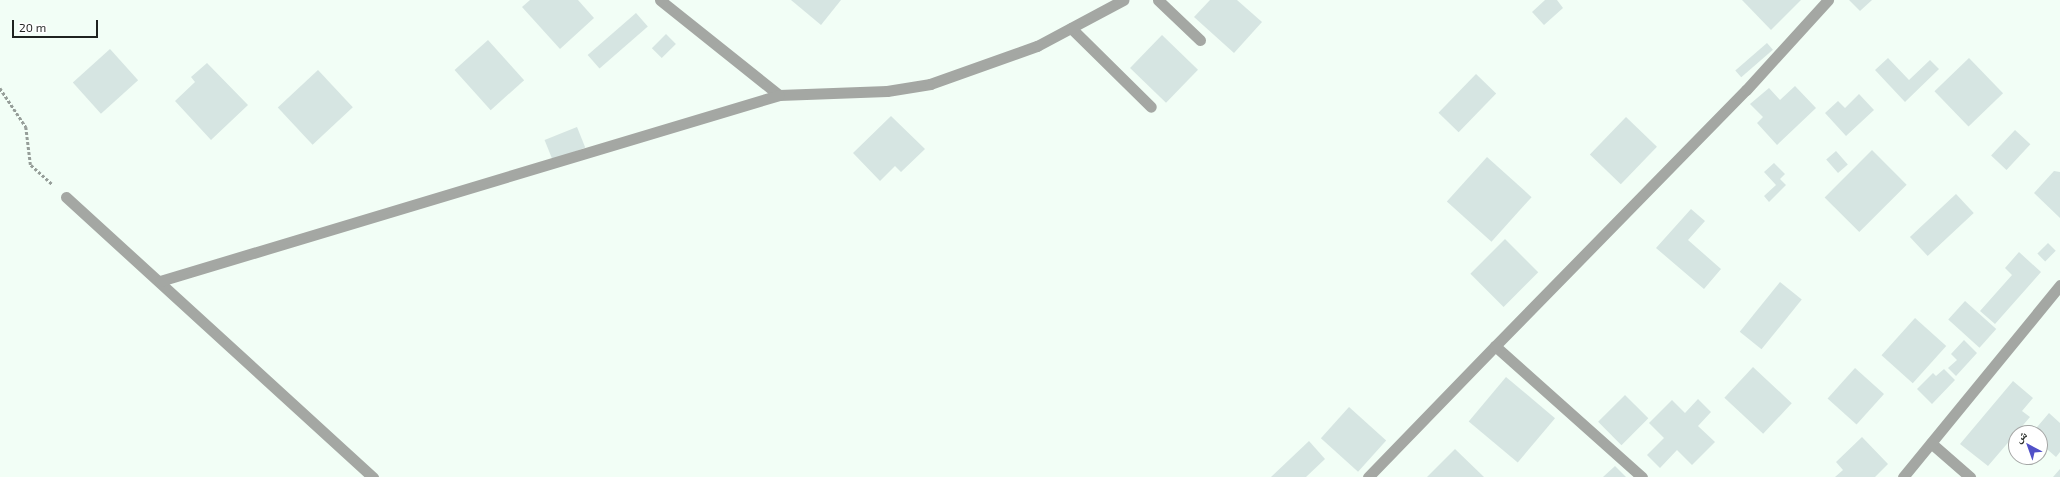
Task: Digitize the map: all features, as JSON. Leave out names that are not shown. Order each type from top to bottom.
[{"type":"street","points":[[660,0],[779,95]]},
{"type":"street","points":[[160,281],[779,95],[887,91],[930,84],[1037,46],[1123,0]]},
{"type":"street","points":[[1158,0],[1200,40]]},
{"type":"street","points":[[1368,477],[1746,90],[1828,0]]},
{"type":"street","points":[[1071,28],[1150,107]]},
{"type":"street","points":[[66,197],[160,281],[373,477]]},
{"type":"street","points":[[1904,477],[2060,285]]},
{"type":"street","points":[[1495,346],[1642,477]]},
{"type":"street","points":[[1931,444],[1970,477]]},
{"type":"path","points":[[0,88],[26,127],[31,165],[66,197]]},
{"type":"building","points":[[530,0],[578,0],[594,18],[560,49],[522,7]]},
{"type":"building","points":[[791,0],[841,0],[821,25]]},
{"type":"building","points":[[1210,0],[1237,0],[1262,22],[1234,53],[1194,17]]},
{"type":"building","points":[[1545,0],[1557,0],[1563,8],[1544,25],[1532,12]]},
{"type":"building","points":[[1742,0],[1801,0],[1771,30]]},
{"type":"building","points":[[1849,0],[1872,0],[1860,11]]},
{"type":"building","points":[[636,13],[648,27],[600,69],[588,55]]},
{"type":"building","points":[[666,34],[676,44],[662,58],[652,48]]},
{"type":"building","points":[[1162,35],[1198,70],[1166,103],[1130,68]]},
{"type":"building","points":[[488,40],[524,80],[491,110],[455,70]]},
{"type":"building","points":[[1767,43],[1773,50],[1741,77],[1735,71]]},
{"type":"building","points":[[110,49],[138,80],[101,114],[73,82]]},
{"type":"building","points":[[1888,58],[1909,80],[1930,60],[1939,69],[1905,102],[1875,70]]},
{"type":"building","points":[[1969,58],[2003,93],[1969,127],[1934,91]]},
{"type":"building","points":[[207,63],[248,105],[211,140],[175,101],[195,82],[191,77]]},
{"type":"building","points":[[318,70],[353,107],[313,145],[278,108]]},
{"type":"building","points":[[1476,74],[1496,93],[1459,132],[1438,113]]},
{"type":"building","points":[[1795,86],[1816,108],[1777,145],[1757,123],[1763,117],[1750,104],[1769,88],[1780,100]]},
{"type":"building","points":[[1859,94],[1874,110],[1846,136],[1825,113],[1838,101],[1845,108]]},
{"type":"building","points":[[891,116],[925,149],[901,172],[895,166],[880,181],[853,153]]},
{"type":"building","points":[[1626,117],[1657,147],[1621,184],[1590,154]]},
{"type":"building","points":[[577,127],[585,147],[553,161],[545,140]]},
{"type":"building","points":[[2015,130],[2030,144],[2006,170],[1991,156]]},
{"type":"building","points":[[1872,150],[1907,185],[1859,232],[1825,197]]},
{"type":"building","points":[[1836,151],[1848,165],[1838,173],[1826,160]]},
{"type":"building","points":[[1487,157],[1532,197],[1491,242],[1447,202]]},
{"type":"building","points":[[1774,163],[1785,174],[1780,179],[1786,185],[1769,202],[1764,196],[1776,185],[1764,172]]},
{"type":"building","points":[[2054,171],[2060,172],[2060,218],[2034,193]]},
{"type":"building","points":[[1956,194],[1974,213],[1928,256],[1910,237]]},
{"type":"building","points":[[1691,209],[1705,221],[1688,240],[1721,269],[1704,289],[1656,248]]},
{"type":"building","points":[[1505,239],[1538,272],[1504,307],[1470,274]]},
{"type":"building","points":[[2048,243],[2056,251],[2045,261],[2037,254]]},
{"type":"building","points":[[2019,252],[2041,272],[1995,324],[1980,311],[2012,275],[2005,268]]},
{"type":"building","points":[[1780,282],[1802,300],[1761,349],[1740,332]]},
{"type":"building","points":[[1965,301],[1996,329],[1979,348],[1948,320]]},
{"type":"building","points":[[1915,318],[1946,346],[1913,383],[1882,355]]},
{"type":"building","points":[[1964,340],[1977,353],[1956,376],[1948,368],[1957,360],[1951,354]]},
{"type":"building","points":[[1753,367],[1792,403],[1763,434],[1724,398]]},
{"type":"building","points":[[1855,368],[1884,394],[1857,425],[1828,398]]},
{"type":"building","points":[[1944,369],[1955,380],[1932,404],[1917,389],[1933,373],[1936,376]]},
{"type":"building","points":[[1506,377],[1555,418],[1518,463],[1469,421]]},
{"type":"building","points":[[2013,381],[2033,398],[2022,411],[2030,417],[2023,425],[2008,425],[2008,443],[1988,466],[1960,444]]},
{"type":"building","points":[[1625,395],[1648,418],[1621,445],[1598,422]]},
{"type":"building","points":[[1698,399],[1711,412],[1698,426],[1715,442],[1692,465],[1677,450],[1660,468],[1647,455],[1664,438],[1649,423],[1672,400],[1685,413]]},
{"type":"building","points":[[1349,407],[1386,440],[1358,472],[1321,438]]},
{"type":"building","points":[[2049,413],[2060,423],[2060,452],[2056,457],[2048,450],[2048,425],[2039,425]]},
{"type":"building","points":[[1862,437],[1888,464],[1875,477],[1835,477],[1843,470],[1836,462]]},
{"type":"building","points":[[1309,441],[1325,459],[1306,477],[1271,477]]},
{"type":"building","points":[[1455,449],[1484,477],[1427,477]]},
{"type":"building","points":[[1615,466],[1626,477],[1603,477]]},
{"type":"building","points":[[2060,469],[2060,477],[2053,477]]}]
